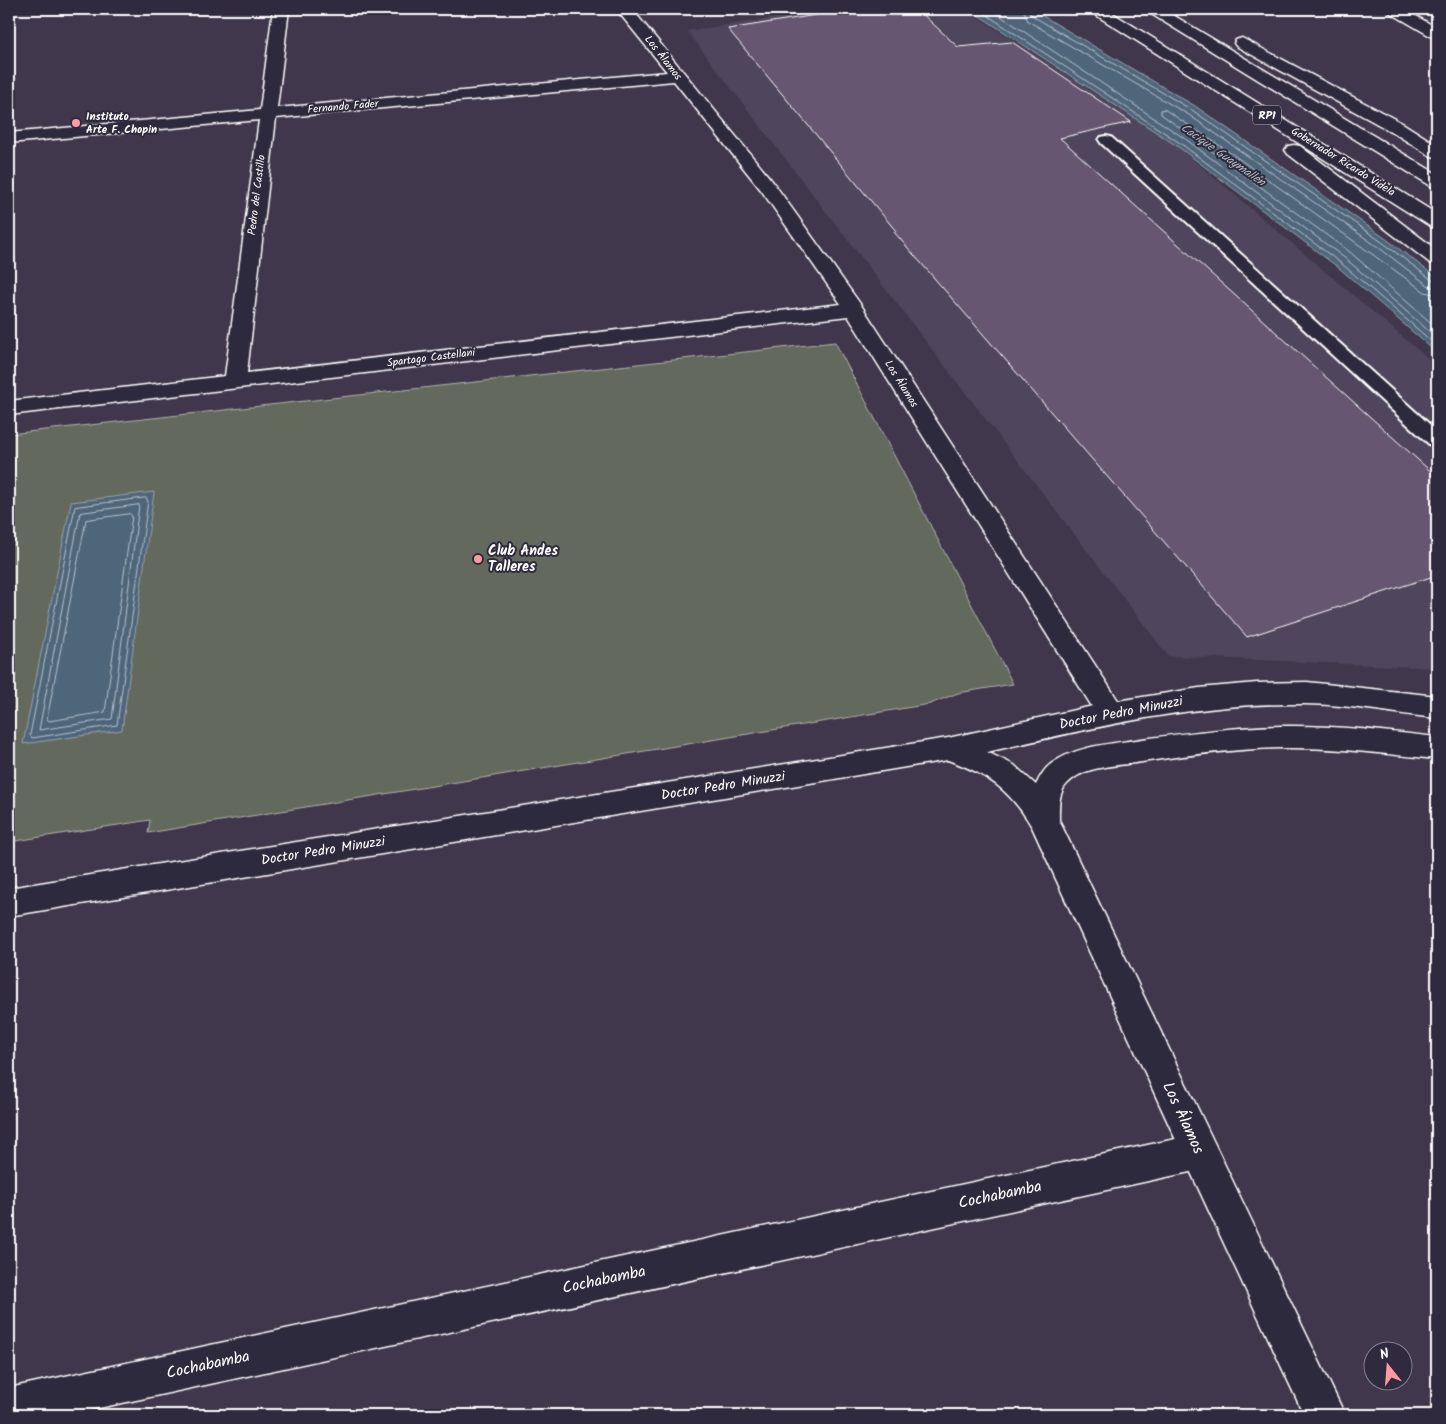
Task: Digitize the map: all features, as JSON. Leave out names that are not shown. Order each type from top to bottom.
[{"type":"main road","name":"Pedro del Castillo","points":[[235,381],[266,114],[281,9]]},
{"type":"main road","name":"Los Álamos","points":[[624,9],[767,186],[854,309],[1111,713],[1124,726],[1137,735],[1178,745]]},
{"type":"main road","name":"Gobernador Ricardo Videla","points":[[1096,9],[1437,222]]},
{"type":"main road","name":"RP1","points":[[1152,9],[1437,182]]},
{"type":"main road","points":[[1176,9],[1342,97],[1437,152]]},
{"type":"main road","points":[[1394,9],[1437,34]]},
{"type":"main road","points":[[1151,42],[1437,259]]},
{"type":"main road","name":"Fernando Fader","points":[[9,138],[677,76]]},
{"type":"main road","name":"Spartago Castellani","points":[[9,408],[854,309]]},
{"type":"main road","name":"Doctor Pedro Minuzzi","points":[[9,902],[948,749],[1111,713],[1199,699],[1297,693],[1437,707]]},
{"type":"main road","points":[[1178,745],[1282,737],[1338,738],[1437,748]]},
{"type":"main road","name":"Los Álamos","points":[[1044,820],[1044,801],[1050,785],[1060,773],[1073,765],[1104,757],[1178,745]]},
{"type":"main road","name":"Los Álamos","points":[[948,749],[1000,770],[1017,782],[1031,798],[1044,820],[1199,1152],[1325,1415]]},
{"type":"main road","name":"Cochabamba","points":[[9,1408],[1199,1152]]},
{"type":"lane","points":[[1106,140],[1437,441]]},
{"type":"shaded area","points":[[832,9],[965,9],[1177,146],[1437,366],[1437,668],[1168,656],[687,31]]},
{"type":"green space","name":"Club Andes Talleres","points":[[835,342],[1013,684],[958,693],[930,704],[148,833],[150,820],[9,842],[9,434]]},
{"type":"water","name":"Cacique Guaymallén","points":[[969,9],[1031,9],[1195,106],[1385,238],[1437,278],[1437,353],[1339,268],[1177,146]]},
{"type":"water","points":[[154,492],[122,730],[23,744],[71,502]]},
{"type":"building","points":[[854,9],[917,9],[958,47],[1012,42],[1131,122],[1060,138],[1437,477],[1437,575],[1247,637],[894,232],[896,231],[728,29]]},
{"type":"place","name":"Instituto Arte F. Chopin","points":[[76,123]]},
{"type":"place","name":"Club Andes Talleres","points":[[478,559]]}]
